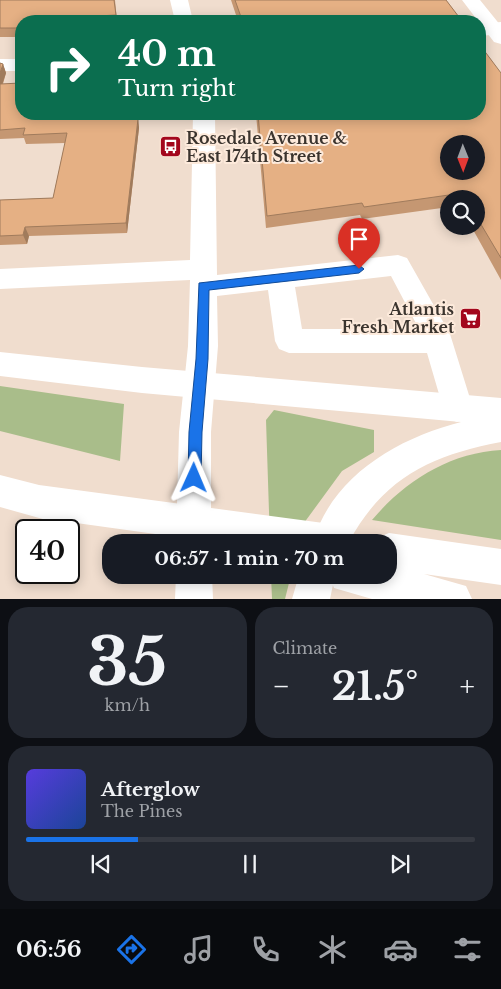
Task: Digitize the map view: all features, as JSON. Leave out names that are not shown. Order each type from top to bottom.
[{"type":"main road","points":[[179,0],[183,15]]},
{"type":"main road","points":[[470,0],[482,15]]},
{"type":"main road","points":[[486,21],[494,31]]},
{"type":"main road","points":[[0,65],[15,65]]},
{"type":"main road","points":[[194,534],[195,432],[200,385],[203,278],[204,120]]},
{"type":"main road","points":[[0,279],[280,278],[398,264],[438,341],[457,408]]},
{"type":"main road","points":[[280,278],[289,341],[438,341]]},
{"type":"main road","points":[[0,364],[200,385],[501,412]]},
{"type":"main road","points":[[40,501],[336,533],[370,484],[407,456],[436,442],[456,436],[501,428]]},
{"type":"main road","points":[[0,491],[173,534]]},
{"type":"main road","points":[[397,552],[501,566]]},
{"type":"main road","points":[[194,584],[194,599]]},
{"type":"main road","points":[[311,599],[315,584]]},
{"type":"main road","points":[[386,584],[453,599]]},
{"type":"green space","points":[[0,386],[124,404],[120,461],[0,431]]},
{"type":"green space","points":[[274,410],[374,430],[374,452],[342,471],[304,523],[301,534],[270,534],[266,420]]},
{"type":"green space","points":[[501,450],[501,540],[372,520],[399,493],[429,472],[446,463],[464,457],[482,452]]},
{"type":"green space","points":[[271,584],[289,584],[285,599],[272,599]]},
{"type":"building","points":[[0,0],[114,0],[116,15],[15,15],[15,28],[0,28]]},
{"type":"building","points":[[235,0],[446,0],[457,15],[240,15]]},
{"type":"building","points":[[486,53],[501,73],[501,258],[485,231],[485,190],[440,190],[440,196],[364,207],[362,203],[267,216],[259,120],[486,120]]},
{"type":"building","points":[[15,83],[15,120],[138,120],[126,223],[25,227],[23,235],[0,236],[0,200],[53,198],[67,133],[23,135],[25,128],[0,130],[0,84]]},
{"type":"place","name":"Rosedale Avenue & East 174th Street","points":[[170,147]]},
{"type":"place","name":"Atlantis Fresh Market","points":[[470,318]]},
{"type":"route","points":[[194,478],[196,414],[202,359],[203,286],[359,269]]}]
